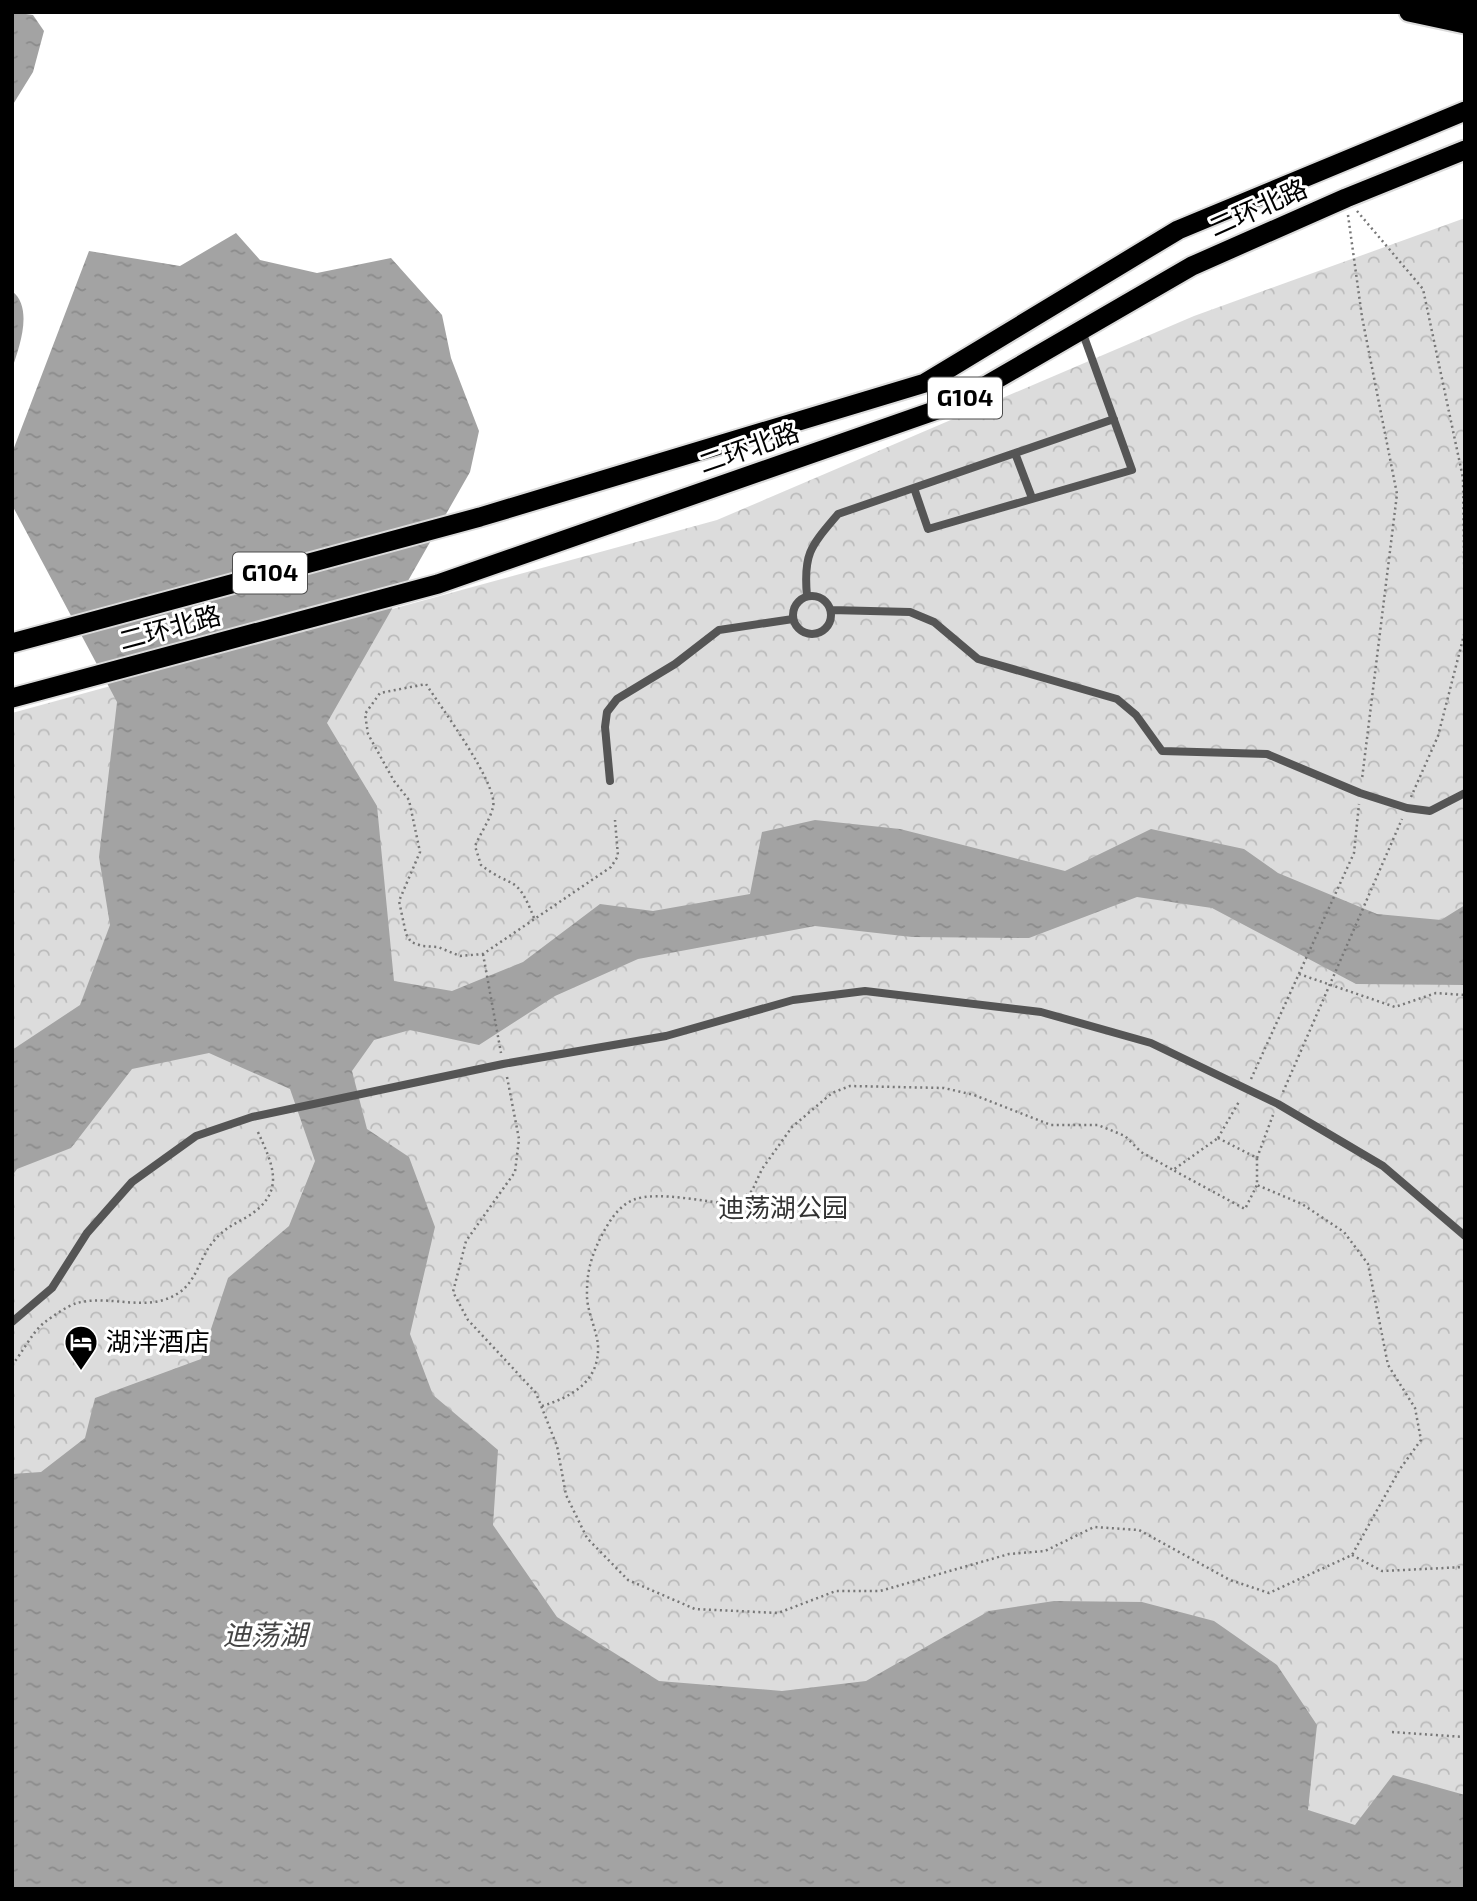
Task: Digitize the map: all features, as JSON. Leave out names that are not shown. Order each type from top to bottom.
[{"type":"highway","points":[[1409,12],[1465,24]]},
{"type":"highway","name":"二环北路","points":[[12,643],[480,517],[925,383],[1178,230],[1465,111]]},
{"type":"highway","name":"二环北路","points":[[12,698],[438,584],[954,404],[1192,266],[1346,198],[1465,150]]},
{"type":"lane","points":[[914,488],[928,529],[1132,470],[1082,331]]},
{"type":"lane","points":[[807,596],[804,565],[818,537],[838,514],[1114,419]]},
{"type":"lane","points":[[1015,453],[1032,498]]},
{"type":"lane","points":[[807,596],[822,598],[831,610],[829,625],[817,634],[802,632],[793,620],[795,605],[807,596]]},
{"type":"lane","points":[[831,610],[910,612],[934,622],[978,659],[1117,699],[1136,715],[1161,751],[1267,754],[1360,793],[1407,808],[1430,811],[1465,793]]},
{"type":"lane","points":[[610,781],[605,727],[607,712],[617,698],[675,664],[719,630],[793,620]]},
{"type":"lane","points":[[12,1322],[52,1288],[87,1233],[132,1182],[196,1136],[252,1117],[503,1064],[666,1036],[793,1000],[865,991],[1041,1012],[1151,1043],[1278,1104],[1383,1166],[1465,1236]]},
{"type":"path","points":[[1173,1170],[1218,1138],[1247,1089],[1354,853],[1397,494],[1362,317],[1346,198]]},
{"type":"path","points":[[542,1406],[568,1398],[584,1385],[595,1367],[598,1346],[586,1295],[589,1258],[614,1214],[634,1200],[662,1197],[735,1204],[751,1191],[762,1169],[792,1127],[832,1093],[850,1086],[944,1088],[974,1096],[1051,1125],[1098,1125],[1125,1136],[1141,1152],[1245,1209],[1257,1185],[1257,1158],[1278,1104],[1438,736],[1465,631],[1462,478],[1423,289],[1346,198]]},
{"type":"path","points":[[534,918],[523,891],[514,882],[481,865],[475,846],[494,805],[491,787],[466,740],[454,730],[426,684],[380,693],[365,714],[368,734],[394,782],[409,800],[420,852],[399,901],[411,942],[438,947],[460,956],[483,954],[611,867],[618,856],[615,820]]},
{"type":"path","points":[[483,954],[519,1139],[515,1172],[466,1241],[453,1292],[468,1320],[536,1393],[557,1446],[566,1495],[587,1538],[628,1580],[695,1609],[778,1613],[836,1591],[880,1591],[1009,1554],[1045,1551],[1094,1527],[1139,1530],[1230,1580],[1269,1593],[1352,1555],[1401,1469],[1421,1440],[1415,1408],[1388,1364],[1368,1264],[1344,1232],[1302,1204],[1257,1185]]},
{"type":"path","points":[[1299,974],[1395,1007],[1436,993],[1465,995]]},
{"type":"path","points":[[12,1365],[43,1323],[76,1303],[116,1301],[140,1305],[177,1294],[194,1278],[206,1250],[220,1233],[264,1206],[275,1174],[252,1117]]},
{"type":"path","points":[[1218,1138],[1257,1158]]},
{"type":"path","points":[[1352,1555],[1382,1571],[1465,1567]]},
{"type":"path","points":[[1392,1732],[1465,1737]]},
{"type":"green space","name":"迪荡湖公园","points":[[1465,218],[1465,1889],[12,1889],[12,713],[717,520],[1194,316]]},
{"type":"water","points":[[12,12],[33,15],[44,31],[33,72],[12,106]]},
{"type":"water","name":"迪荡湖","points":[[236,233],[260,260],[317,273],[391,258],[442,315],[451,358],[479,431],[470,472],[327,723],[377,806],[394,981],[452,991],[523,962],[600,904],[653,911],[750,894],[762,832],[815,820],[900,829],[1065,871],[1151,829],[1244,849],[1278,873],[1377,914],[1441,920],[1465,905],[1465,985],[1356,984],[1212,908],[1137,897],[1029,938],[912,937],[815,926],[638,959],[555,996],[479,1045],[410,1030],[374,1040],[352,1071],[367,1129],[409,1157],[435,1227],[410,1334],[433,1395],[498,1450],[493,1525],[557,1617],[659,1681],[782,1691],[866,1681],[989,1611],[1054,1601],[1142,1602],[1214,1621],[1277,1665],[1317,1725],[1308,1810],[1355,1825],[1393,1775],[1465,1795],[1465,1889],[12,1889],[12,1474],[41,1472],[85,1438],[95,1398],[201,1359],[228,1278],[289,1226],[315,1161],[290,1089],[209,1053],[132,1069],[71,1148],[17,1169],[12,1176],[12,1050],[80,1005],[110,925],[99,857],[117,702],[12,505],[12,453],[89,251],[180,266]]},
{"type":"water","points":[[12,291],[19,298],[24,318],[21,340],[12,369]]},
{"type":"place","name":"湖泮酒店","points":[[81,1372]]}]
